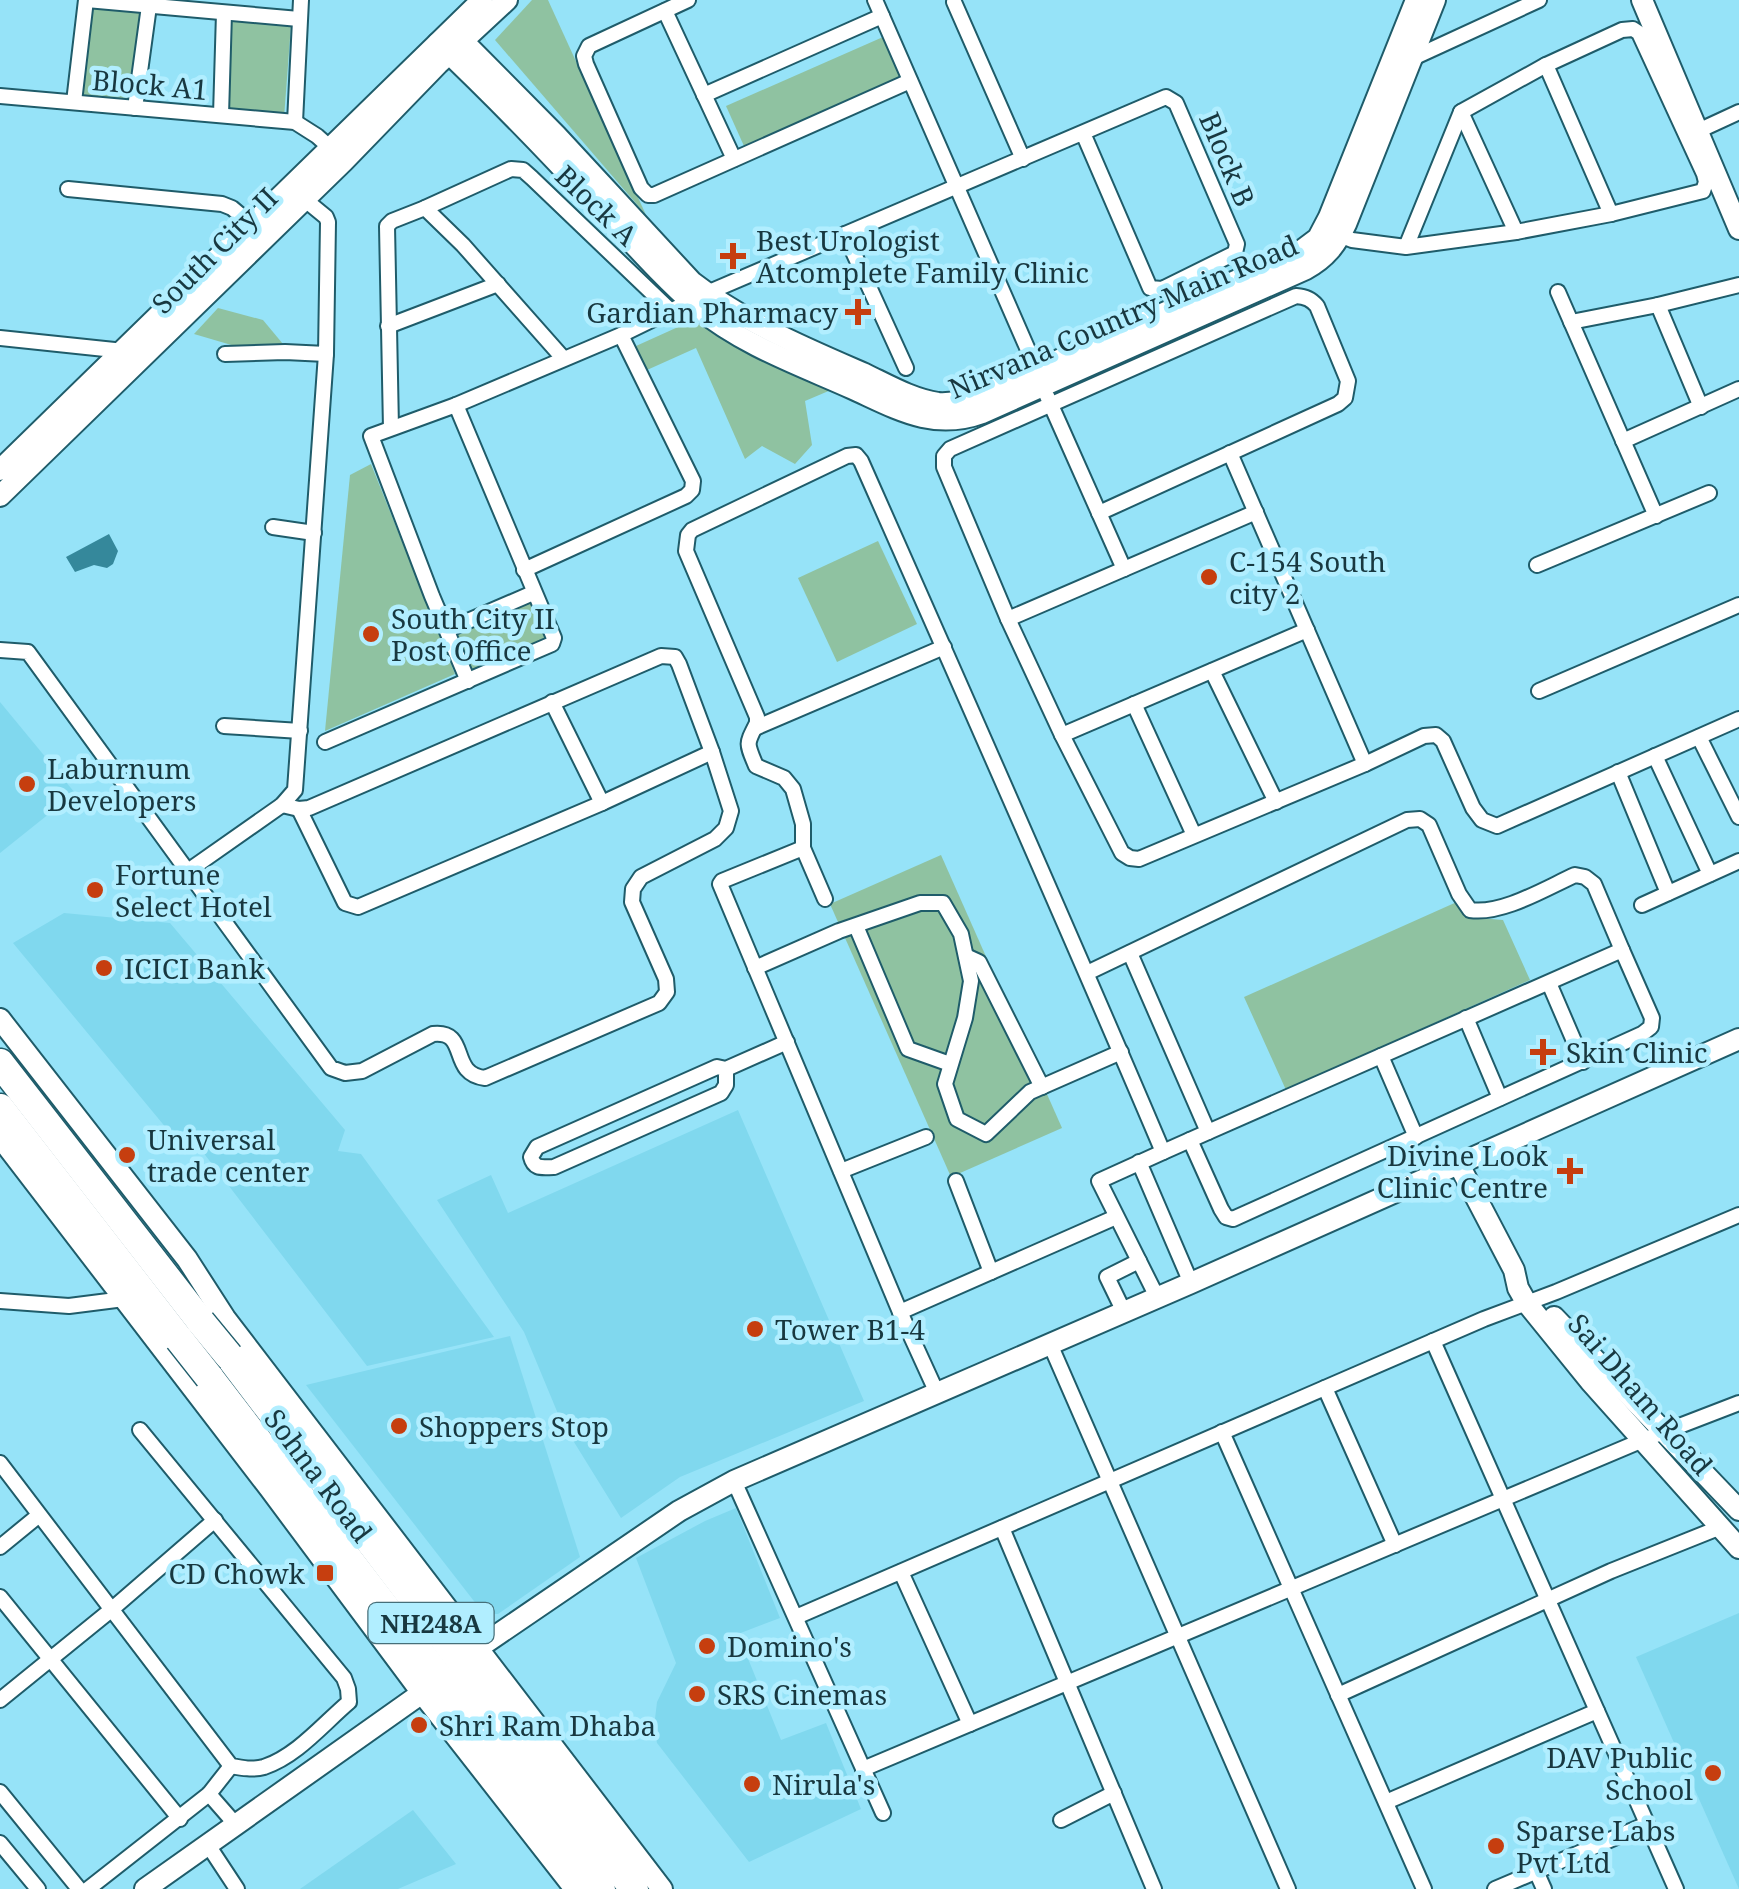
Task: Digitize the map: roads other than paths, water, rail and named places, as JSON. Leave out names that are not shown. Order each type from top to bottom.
[{"type":"highway","name":"Sohna Road","points":[[0,1063],[194,1334],[199,1380],[601,1889]]},
{"type":"highway","name":"Sohna Road","points":[[0,1108],[194,1334],[234,1347],[634,1889]]},
{"type":"street","points":[[74,102],[86,0],[299,19]]},
{"type":"street","points":[[302,0],[295,122],[337,154]]},
{"type":"street","points":[[451,42],[482,0]]},
{"type":"street","points":[[451,42],[506,0]]},
{"type":"street","points":[[688,0],[589,46],[584,56],[641,188],[648,195],[910,80]]},
{"type":"street","points":[[875,0],[1124,568]]},
{"type":"street","name":"Nirvana Country Main Road","points":[[451,42],[556,135],[692,282],[699,297],[902,392],[935,402],[962,402],[1041,382],[1315,264],[1332,249],[1332,232],[1416,0]]},
{"type":"street","name":"Nirvana Country Main Road","points":[[1332,232],[1413,58],[1435,0]]},
{"type":"street","points":[[1413,58],[1539,0]]},
{"type":"street","points":[[1642,0],[1737,219]]},
{"type":"street","points":[[954,2],[1023,158]]},
{"type":"street","points":[[135,108],[149,6]]},
{"type":"street","points":[[665,11],[734,159]]},
{"type":"street","points":[[221,115],[224,12]]},
{"type":"street","points":[[704,96],[882,16]]},
{"type":"street","points":[[1332,232],[1352,240],[1406,248],[1516,232],[1698,194],[1705,187],[1704,174],[1638,33],[1633,29],[1622,30],[1546,65],[1461,112],[1406,248]]},
{"type":"street","name":"South City II","points":[[0,496],[144,357],[298,193],[451,42]]},
{"type":"street","points":[[1546,65],[1610,214]]},
{"type":"street","name":"Block A1","points":[[0,96],[295,122]]},
{"type":"street","name":"Block B","points":[[672,312],[699,297],[1166,97],[1173,100],[1237,244],[1235,253],[1162,288],[1150,288],[1083,133]]},
{"type":"street","points":[[1461,112],[1516,232]]},
{"type":"street","points":[[1698,131],[1739,112]]},
{"type":"street","name":"Block A","points":[[468,681],[371,436],[392,428],[387,226],[392,220],[511,169],[523,170],[672,312]]},
{"type":"street","points":[[68,189],[222,204],[251,224]]},
{"type":"street","points":[[188,871],[282,806],[294,790],[326,354],[328,222],[298,193]]},
{"type":"street","name":"South City II","points":[[0,470],[251,224],[298,193]]},
{"type":"street","points":[[425,208],[563,358]]},
{"type":"street","points":[[846,234],[906,368]]},
{"type":"street","points":[[388,326],[498,284]]},
{"type":"street","points":[[1571,322],[1739,285]]},
{"type":"street","points":[[1558,292],[1656,516]]},
{"type":"street","points":[[1099,513],[1345,398],[1348,381],[1317,306],[1306,297],[1296,296],[1041,382],[944,456],[944,467],[1008,619],[1122,853],[1130,858],[1139,859],[1424,736],[1444,741],[1473,808],[1482,820],[1497,826],[1739,719]]},
{"type":"street","points":[[1658,305],[1700,406]]},
{"type":"street","points":[[392,428],[456,405],[672,312]]},
{"type":"street","points":[[524,570],[692,490],[694,481],[621,335]]},
{"type":"street","points":[[0,338],[123,350],[144,357]]},
{"type":"street","points":[[224,354],[326,354]]},
{"type":"street","points":[[1624,441],[1739,389]]},
{"type":"street","points":[[326,742],[552,644],[554,638],[456,405]]},
{"type":"street","points":[[1230,454],[1365,764]]},
{"type":"street","points":[[755,728],[756,716],[688,561],[688,535],[856,455],[1088,973],[1163,1152]]},
{"type":"street","points":[[1537,565],[1709,493]]},
{"type":"street","points":[[1008,619],[1256,512]]},
{"type":"street","points":[[273,527],[314,532]]},
{"type":"street","points":[[446,630],[533,594]]},
{"type":"street","points":[[1540,691],[1739,605]]},
{"type":"street","points":[[1062,735],[1307,630]]},
{"type":"street","points":[[825,899],[803,848],[803,824],[793,789],[784,778],[756,766],[748,736],[755,728],[944,648]]},
{"type":"street","points":[[0,650],[28,652],[331,1068],[346,1073],[362,1071],[442,1033],[452,1038],[468,1074],[485,1078],[659,1003],[667,992],[666,979],[632,902],[633,889],[641,878],[715,839],[726,828],[731,811],[676,657],[661,656],[324,802],[299,809],[282,806]]},
{"type":"street","points":[[1212,670],[1276,802]]},
{"type":"street","points":[[552,702],[602,803]]},
{"type":"street","points":[[1134,704],[1194,835]]},
{"type":"street","points":[[224,726],[300,731]]},
{"type":"street","points":[[1699,736],[1739,817]]},
{"type":"street","points":[[299,809],[344,903],[358,908],[712,752]]},
{"type":"street","points":[[1655,756],[1710,874]]},
{"type":"street","points":[[1618,772],[1668,892]]},
{"type":"street","points":[[1088,973],[1408,820],[1420,819],[1429,825],[1470,910],[1483,912],[1501,907],[1575,875],[1594,884],[1652,1018],[1651,1027],[1642,1034],[1234,1219],[1226,1217],[1221,1209],[1190,1140]]},
{"type":"street","points":[[803,848],[720,883],[936,1393]]},
{"type":"street","points":[[1642,904],[1739,860]]},
{"type":"street","points":[[755,968],[920,902],[944,903],[961,934],[971,981],[965,1018],[945,1084],[957,1119],[986,1134],[1030,1092],[1121,1052]]},
{"type":"street","points":[[856,926],[908,1049],[950,1064]]},
{"type":"street","points":[[1156,1297],[1099,1181],[1622,950]]},
{"type":"street","points":[[1130,953],[1208,1132]]},
{"type":"street","points":[[966,956],[978,962],[1042,1087]]},
{"type":"street","points":[[1548,982],[1583,1062]]},
{"type":"street","points":[[1466,1018],[1500,1098]]},
{"type":"street","points":[[0,1020],[187,1260],[194,1334]]},
{"type":"street","points":[[478,1648],[679,1511],[734,1481],[1739,1039]]},
{"type":"street","points":[[726,1069],[726,1085],[720,1094],[554,1167],[533,1164],[531,1157],[537,1146],[717,1067],[726,1069],[787,1042]]},
{"type":"street","points":[[1381,1056],[1416,1137]]},
{"type":"street","points":[[0,1136],[124,1299],[194,1334]]},
{"type":"street","points":[[841,1171],[926,1136]]},
{"type":"street","points":[[1140,1162],[1191,1283]]},
{"type":"street","name":"Sai Dham Road","points":[[1458,1163],[1514,1270],[1590,1381],[1739,1548]]},
{"type":"street","points":[[956,1181],[992,1272]]},
{"type":"street","points":[[796,1618],[1433,1341],[1739,1216]]},
{"type":"street","points":[[900,1312],[1116,1217]]},
{"type":"street","points":[[1124,1312],[1106,1276],[1139,1261]]},
{"type":"street","points":[[0,1301],[68,1306],[124,1299]]},
{"type":"street","name":"Sai Dham Road","points":[[1533,1299],[1556,1318],[1739,1510]]},
{"type":"street","points":[[1433,1341],[1676,1889]]},
{"type":"street","points":[[1050,1344],[1288,1889]]},
{"type":"street","points":[[575,1889],[422,1693],[199,1380],[234,1347],[478,1648],[662,1889]]},
{"type":"street","points":[[1325,1388],[1395,1545]]},
{"type":"street","points":[[863,1769],[1664,1431],[1739,1403]]},
{"type":"street","points":[[0,1463],[231,1766],[264,1766],[288,1755],[348,1702],[344,1678],[140,1430]]},
{"type":"street","points":[[1222,1432],[1424,1889]]},
{"type":"street","points":[[734,1481],[883,1813]]},
{"type":"street","points":[[0,1547],[38,1516]]},
{"type":"street","points":[[0,1700],[216,1520]]},
{"type":"street","points":[[1338,1695],[1548,1599],[1721,1527]]},
{"type":"street","points":[[1002,1528],[1154,1889]]},
{"type":"street","points":[[901,1572],[970,1724]]},
{"type":"street","points":[[0,1598],[180,1820]]},
{"type":"street","points":[[144,1889],[422,1693]]},
{"type":"street","points":[[1386,1802],[1597,1711]]},
{"type":"street","points":[[88,1889],[180,1820],[210,1794],[231,1766]]},
{"type":"street","points":[[0,1792],[79,1889]]},
{"type":"street","points":[[1061,1820],[1114,1793]]},
{"type":"street","points":[[210,1794],[237,1826]]},
{"type":"street","points":[[1495,1889],[1647,1824]]},
{"type":"street","points":[[0,1843],[38,1889]]},
{"type":"street","points":[[208,1845],[236,1889]]},
{"type":"street","points":[[1536,1871],[1544,1889]]},
{"type":"place","name":"Best Urologist Atcomplete Family Clinic","points":[[733,256]]},
{"type":"place","name":"Gardian Pharmacy","points":[[858,312]]},
{"type":"place","name":"C-154 South city 2","points":[[1209,577]]},
{"type":"place","name":"South City II Post Office","points":[[371,634]]},
{"type":"place","name":"Laburnum Developers","points":[[27,784]]},
{"type":"place","name":"Fortune Select Hotel","points":[[95,890]]},
{"type":"place","name":"ICICI Bank","points":[[104,968]]},
{"type":"place","name":"Skin Clinic","points":[[1543,1052]]},
{"type":"place","name":"Universal trade center","points":[[127,1155]]},
{"type":"place","name":"Divine Look Clinic Centre","points":[[1570,1171]]},
{"type":"place","name":"Tower B1-4","points":[[755,1329]]},
{"type":"place","name":"Shoppers Stop","points":[[399,1426]]},
{"type":"place","name":"CD Chowk","points":[[325,1573]]},
{"type":"place","name":"Domino's","points":[[707,1646]]},
{"type":"place","name":"SRS Cinemas","points":[[697,1694]]},
{"type":"place","name":"Shri Ram Dhaba","points":[[419,1725]]},
{"type":"place","name":"DAV Public School","points":[[1713,1773]]},
{"type":"place","name":"Nirula's","points":[[752,1784]]},
{"type":"place","name":"Sparse Labs Pvt Ltd","points":[[1496,1846]]}]
